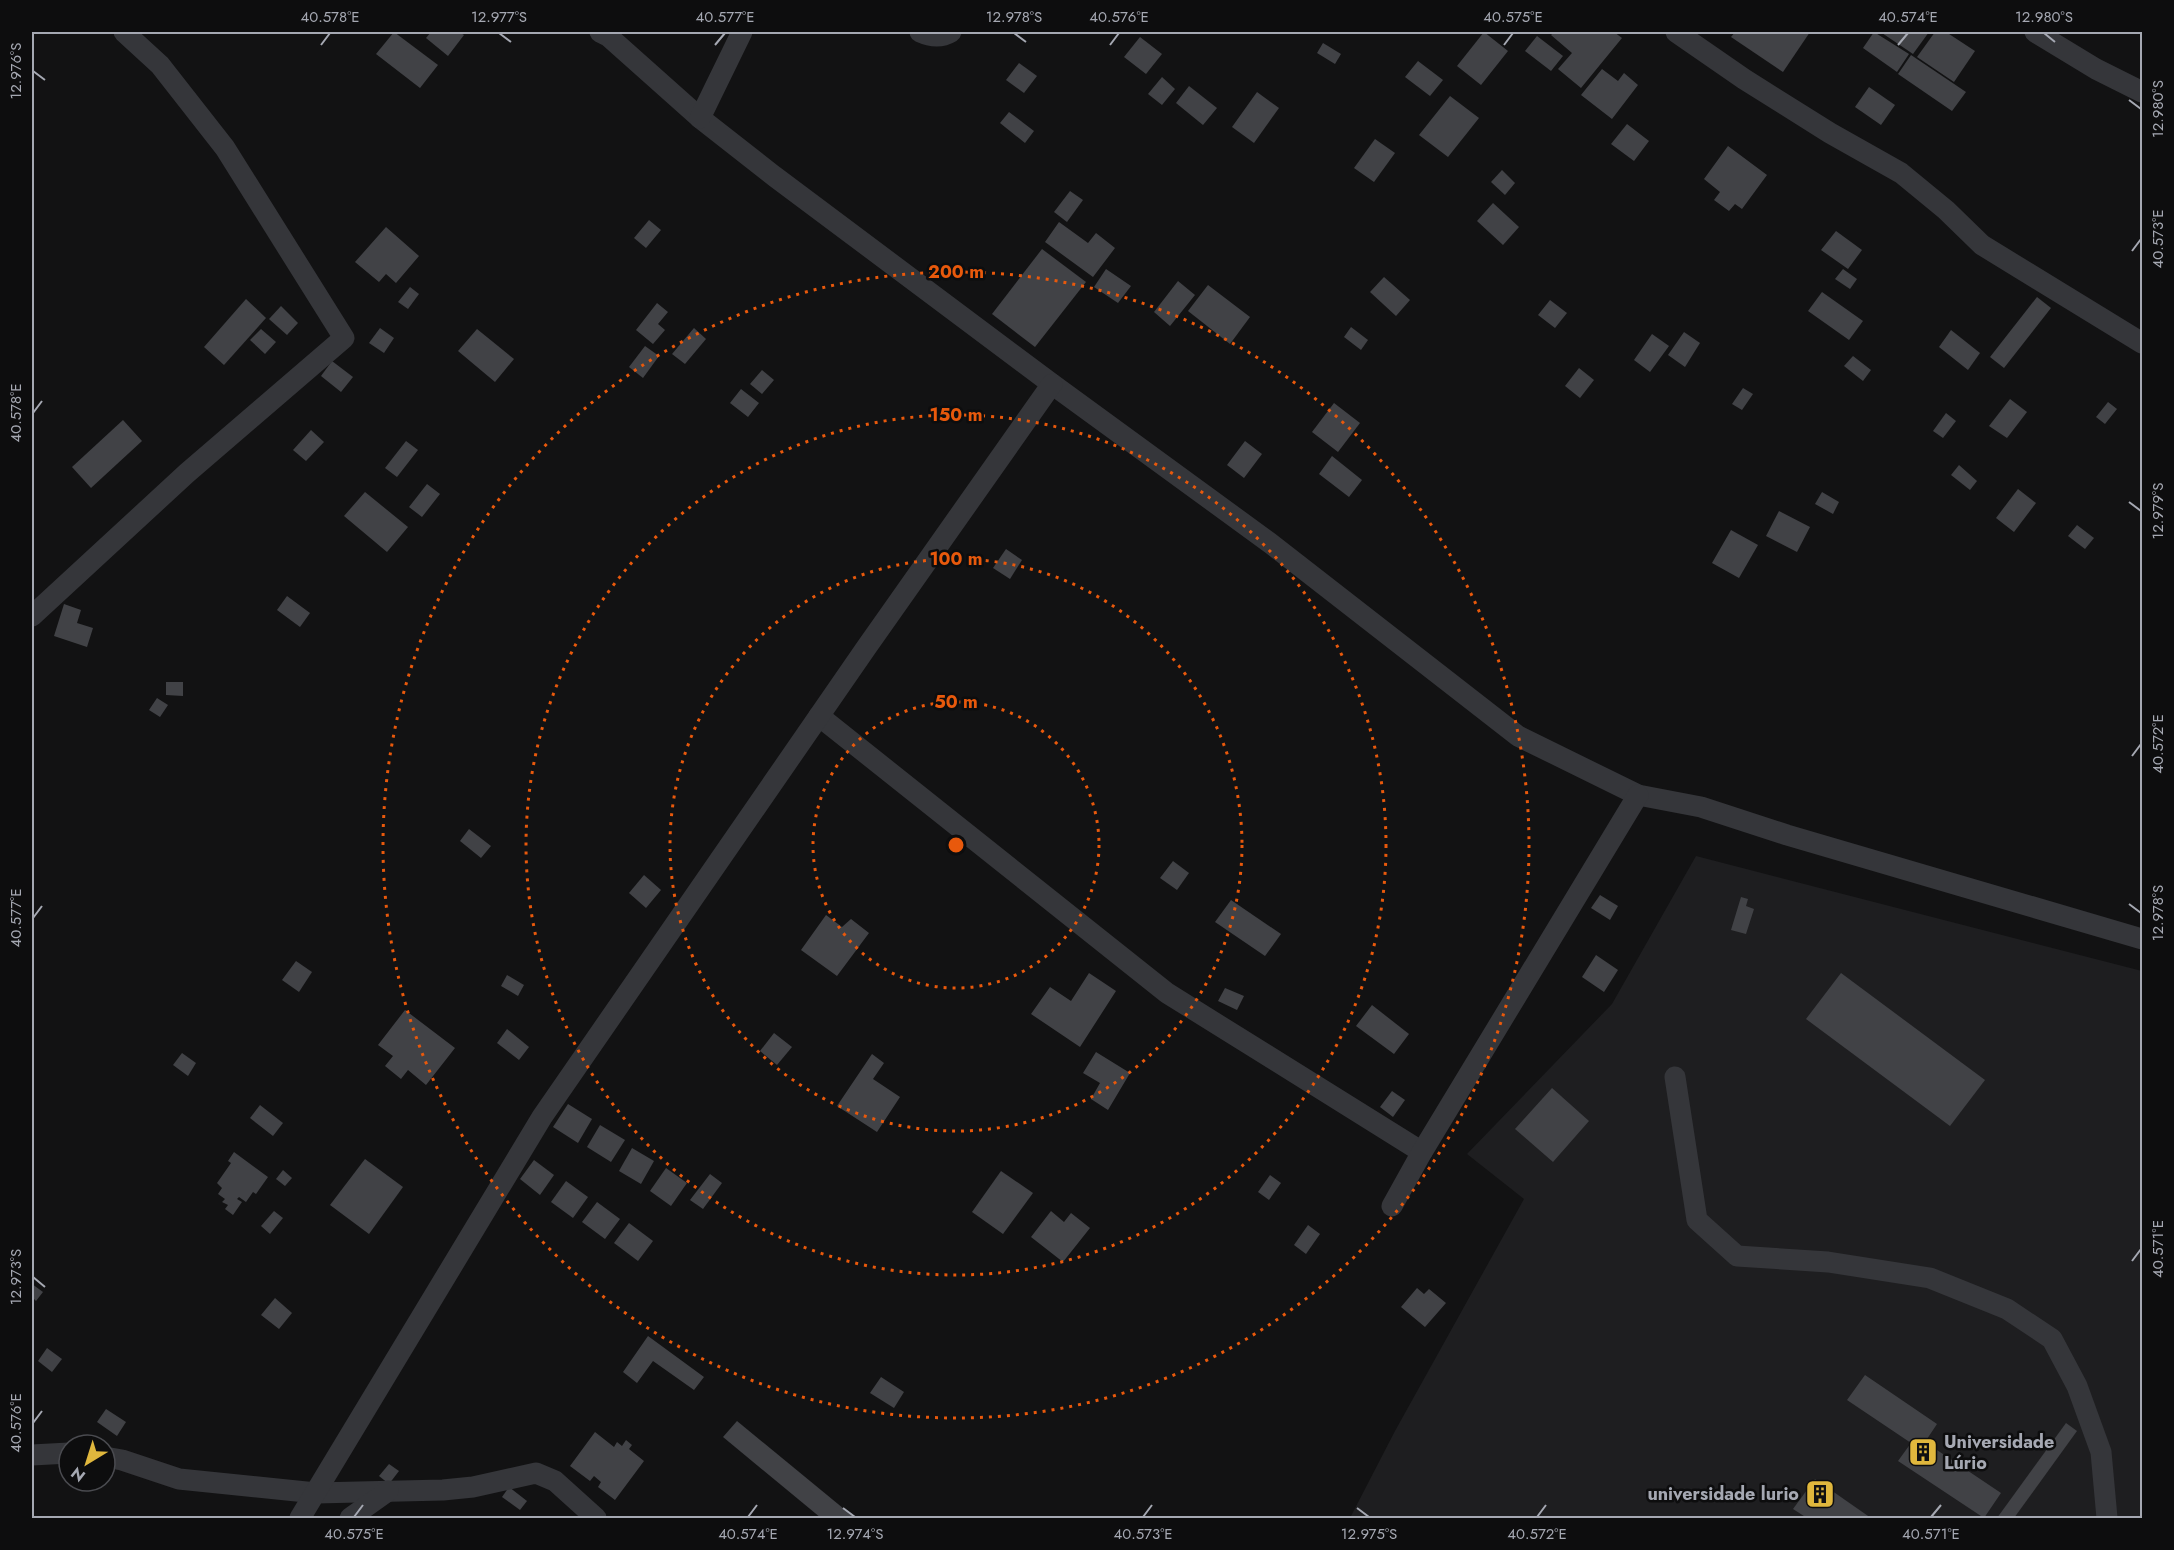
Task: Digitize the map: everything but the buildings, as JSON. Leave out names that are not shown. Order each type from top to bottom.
[{"type":"street","points":[[32,616],[187,473],[344,338],[225,147],[160,65],[124,32]]},
{"type":"street","points":[[600,32],[608,36],[700,118],[1052,384],[1270,543],[1518,736],[1638,795],[1701,807],[1787,835],[2142,939]]},
{"type":"street","points":[[700,118],[741,32]]},
{"type":"street","points":[[920,32],[931,37],[951,32]]},
{"type":"street","points":[[1676,32],[1744,79],[1830,133],[1901,173],[1946,210],[1982,245],[2142,343]]},
{"type":"street","points":[[2035,32],[2096,69],[2142,92]]},
{"type":"street","points":[[300,1518],[542,1117],[1052,384]]},
{"type":"street","points":[[819,716],[1167,993],[1422,1152]]},
{"type":"street","points":[[1392,1206],[1422,1152],[1638,795]]},
{"type":"street","points":[[1674,1077],[1697,1220],[1737,1256],[1828,1262],[1930,1278],[2007,1309],[2052,1339],[2077,1386],[2101,1452],[2107,1518]]},
{"type":"street","points":[[32,1455],[57,1454]]},
{"type":"street","points":[[117,1459],[179,1479],[316,1493],[443,1490],[473,1487],[536,1473],[555,1481],[596,1518]]},
{"type":"street","points":[[350,1518],[388,1491]]},
{"type":"shaded area","name":"Universidade Lúrio","points":[[1696,856],[2142,971],[2142,1518],[1350,1518],[1395,1431],[1524,1199],[1467,1154],[1612,1004]]},
{"type":"place","name":"Universidade Lúrio","points":[[1923,1452]]},
{"type":"place","name":"universidade lurio","points":[[1820,1494]]}]
